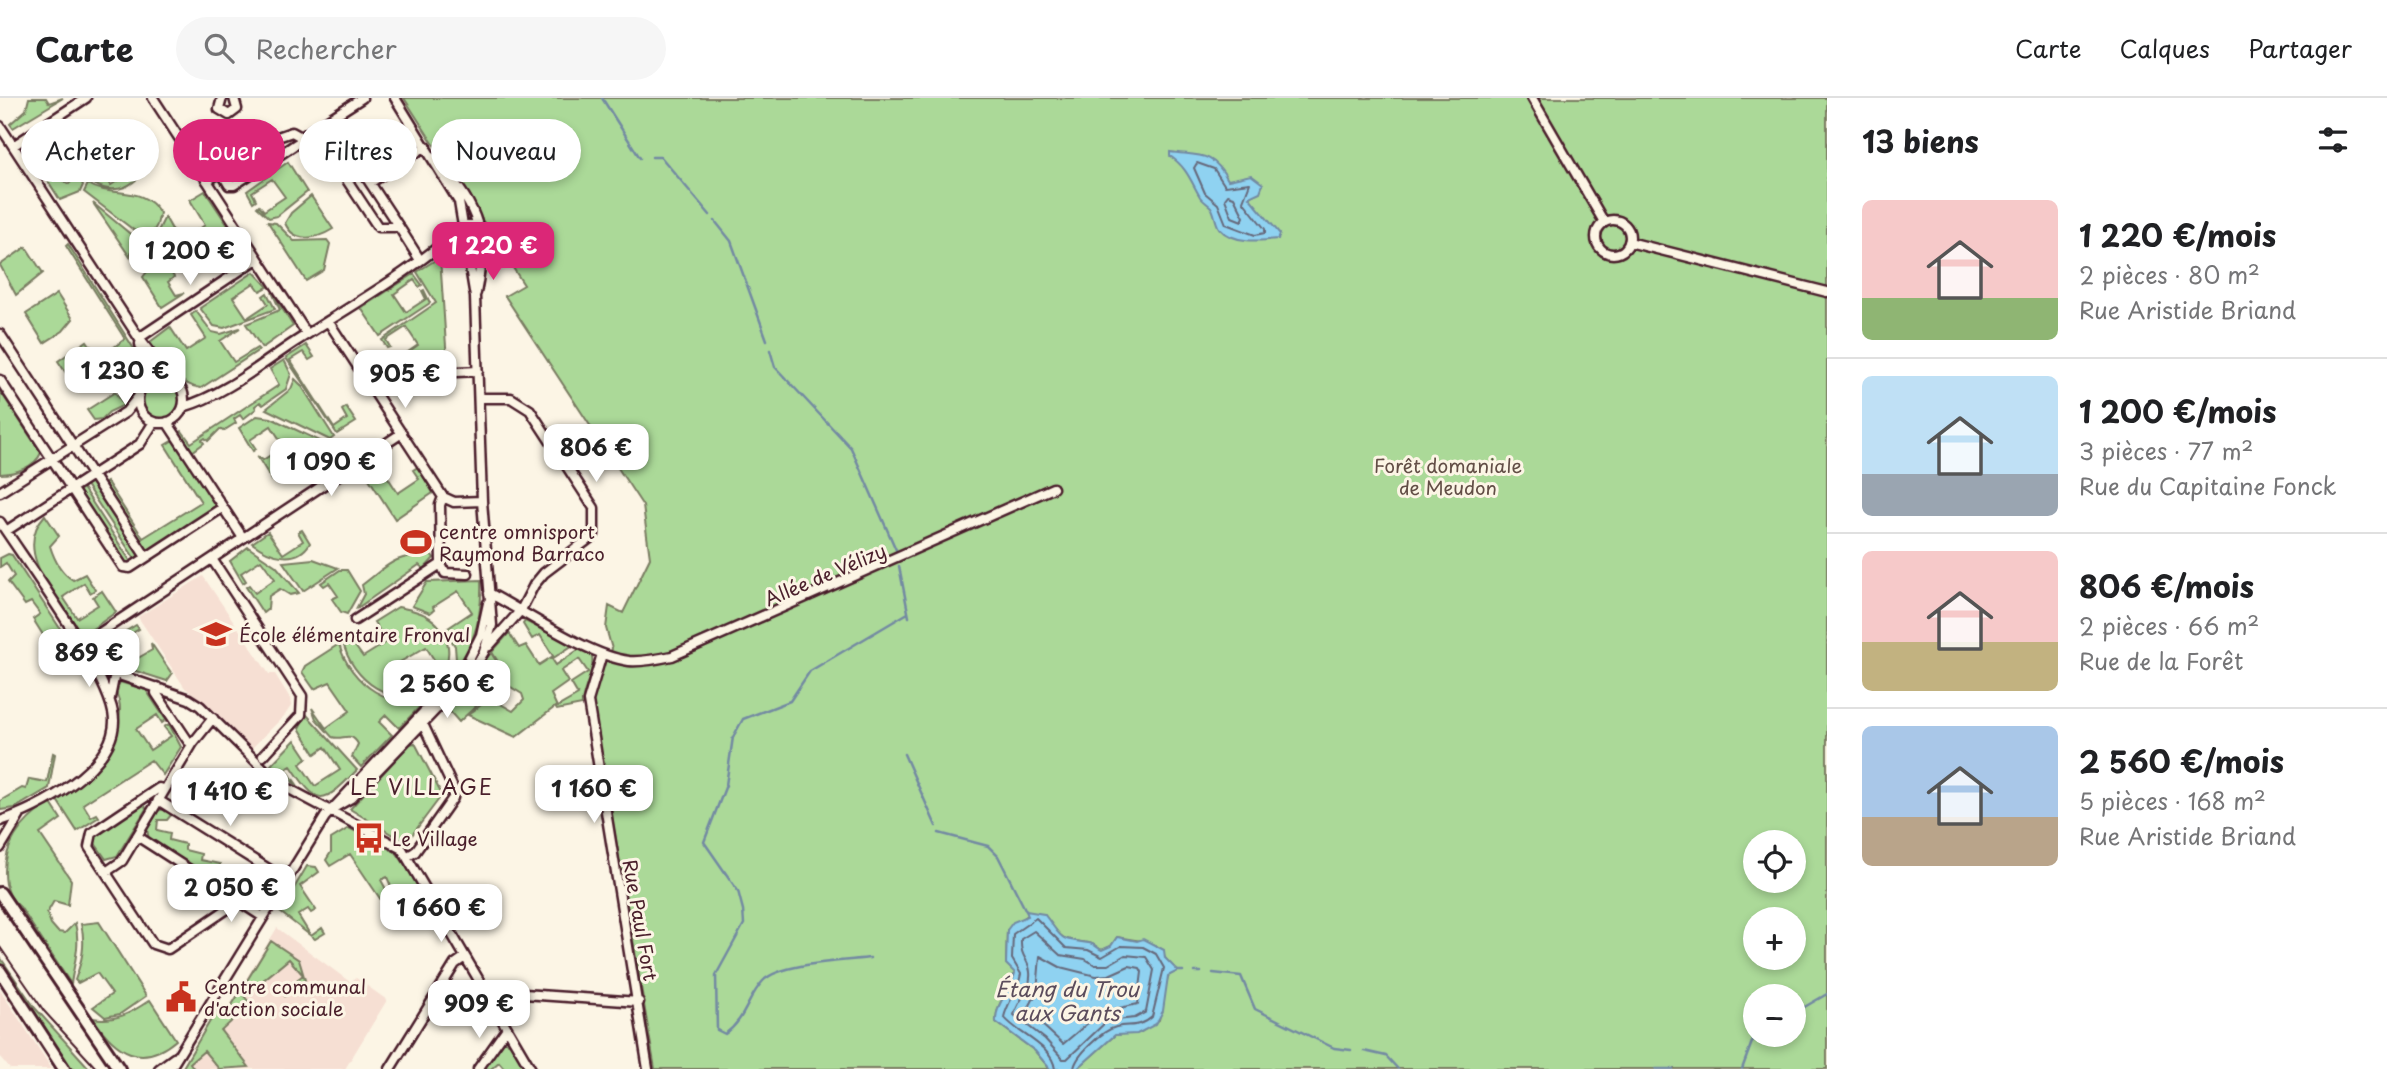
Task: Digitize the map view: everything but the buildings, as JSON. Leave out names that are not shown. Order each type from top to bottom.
[{"type":"main road","points":[[0,893],[119,1069]]},
{"type":"main road","points":[[0,971],[64,1069]]},
{"type":"street","points":[[13,146],[86,98]]},
{"type":"street","points":[[153,98],[173,129]]},
{"type":"street","points":[[222,98],[219,109],[229,115],[237,109],[234,98]]},
{"type":"street","points":[[329,119],[362,98]]},
{"type":"street","points":[[395,98],[431,153]]},
{"type":"street","points":[[1532,98],[1604,222]]},
{"type":"street","points":[[0,126],[139,338],[169,378],[177,383],[184,395],[183,407],[177,417],[166,422],[154,422],[144,415],[138,397]]},
{"type":"street","points":[[292,132],[301,137],[292,147],[234,185],[229,185],[221,172],[269,140],[292,132]]},
{"type":"street","points":[[370,183],[426,146]]},
{"type":"street","points":[[399,227],[377,227],[339,165],[350,158],[355,160],[399,227],[420,260]]},
{"type":"street","points":[[207,182],[307,334]]},
{"type":"street","points":[[448,182],[458,202],[464,225],[475,297],[482,501],[492,625],[484,652]]},
{"type":"street","points":[[453,182],[467,199],[482,235],[475,297]]},
{"type":"street","points":[[1612,219],[1622,222],[1629,232],[1629,243],[1619,253],[1603,251],[1597,243],[1596,232],[1604,222],[1612,219]]},
{"type":"street","points":[[183,407],[204,401],[441,246],[464,225],[472,225],[482,235]]},
{"type":"street","points":[[441,246],[467,246],[482,235]]},
{"type":"street","points":[[1629,243],[1827,292]]},
{"type":"street","points":[[139,338],[257,259]]},
{"type":"street","points":[[327,321],[443,497],[454,502],[482,501]]},
{"type":"street","points":[[0,334],[146,557]]},
{"type":"street","points":[[0,492],[126,412],[149,380],[139,338]]},
{"type":"street","points":[[374,389],[391,376],[478,371]]},
{"type":"street","points":[[149,380],[169,378]]},
{"type":"street","points":[[0,380],[124,567],[130,568],[222,508]]},
{"type":"street","points":[[184,395],[204,401]]},
{"type":"street","points":[[420,720],[471,673],[484,652],[521,610],[534,585],[544,573],[594,535],[594,508],[530,410],[511,398],[479,398]]},
{"type":"street","points":[[5,531],[140,444],[154,422]]},
{"type":"street","points":[[166,422],[243,538]]},
{"type":"street","points":[[80,646],[402,433]]},
{"type":"street","name":"Allée de Vélizy","points":[[489,593],[603,654],[632,661],[672,656],[1053,488]]},
{"type":"street","points":[[443,497],[440,505],[441,564],[445,573],[468,574]]},
{"type":"street","points":[[0,522],[93,666],[110,698],[114,722],[99,760],[84,774],[20,815],[0,821]]},
{"type":"street","points":[[212,559],[302,696],[303,706],[297,723],[263,756]]},
{"type":"street","points":[[355,620],[441,564]]},
{"type":"street","points":[[170,1069],[330,810],[351,798],[464,669],[473,654],[486,618],[489,593]]},
{"type":"street","name":"Rue Paul Fort","points":[[603,654],[590,685],[588,701],[648,1069]]},
{"type":"street","points":[[93,666],[189,699],[213,718],[278,783],[397,845],[408,856],[531,1069]]},
{"type":"street","points":[[110,698],[116,673]]},
{"type":"street","points":[[157,687],[156,693],[193,743]]},
{"type":"street","points":[[106,872],[122,861],[193,743],[213,718]]},
{"type":"street","points":[[408,856],[415,852],[453,798],[454,790],[420,720]]},
{"type":"street","points":[[164,790],[159,788],[92,833],[89,839],[89,847],[153,944],[168,949],[239,901]]},
{"type":"street","points":[[158,800],[286,880]]},
{"type":"street","points":[[0,848],[20,815]]},
{"type":"street","points":[[137,836],[263,916]]},
{"type":"street","points":[[390,1069],[455,964],[465,957]]},
{"type":"street","points":[[495,1009],[524,994],[639,1002]]},
{"type":"street","points":[[478,1069],[507,1028]]},
{"type":"street","points":[[159,1069],[177,1056]]},
{"type":"shaded area","points":[[203,576],[269,674],[275,674],[290,698],[291,706],[285,715],[251,749],[204,702],[185,688],[138,617]]},
{"type":"shaded area","points":[[277,928],[350,982],[356,978],[387,1000],[345,1069],[181,1069],[208,1023],[230,1005]]},
{"type":"shaded area","points":[[0,990],[52,1069],[10,1069],[0,1057]]},
{"type":"green space","points":[[29,98],[46,98],[49,103],[63,98],[28,119],[21,119],[21,123],[13,128],[10,124],[26,110]]},
{"type":"green space","name":"Forêt domaniale de Meudon","points":[[404,98],[1827,98],[1827,1069],[1077,1069],[1115,1035],[1141,1032],[1159,1020],[1168,976],[1176,971],[1165,958],[1163,950],[1152,944],[1117,937],[1111,946],[1102,950],[1092,944],[1066,939],[1054,929],[1044,914],[1028,915],[1007,930],[1006,963],[1015,972],[998,1009],[996,1022],[1035,1051],[1050,1069],[655,1069],[593,706],[598,676],[612,649],[606,628],[609,606],[623,613],[650,558],[643,506],[505,296],[524,285],[458,182],[581,182],[581,119],[431,119],[431,140]]},
{"type":"green space","points":[[288,162],[307,192],[277,216],[269,218],[257,207],[259,205],[264,211],[285,197],[274,182],[285,182],[285,164]]},
{"type":"green space","points":[[49,182],[81,182],[83,185],[80,192],[60,200]]},
{"type":"green space","points":[[92,182],[109,182],[111,185],[115,182],[133,182],[116,189],[99,187]]},
{"type":"green space","points":[[260,182],[267,182],[252,192],[256,200],[253,202],[247,191]]},
{"type":"green space","points":[[88,184],[107,191],[136,195],[153,204],[160,213],[148,241],[84,192]]},
{"type":"green space","points":[[205,191],[231,230],[178,263],[171,262],[151,245],[165,217],[179,242],[205,225],[190,200]]},
{"type":"green space","points":[[311,196],[333,229],[313,237],[300,237],[289,230],[285,223],[291,213]]},
{"type":"green space","points":[[93,203],[164,262],[174,277],[168,282],[176,295],[184,293],[162,307],[143,277],[153,264],[147,249],[132,249],[130,257]]},
{"type":"green space","points":[[268,222],[276,223],[294,241],[327,240],[330,244],[324,270],[306,281]]},
{"type":"green space","points":[[68,244],[134,349],[140,377],[128,400],[109,370],[78,391],[58,361],[87,341],[99,358],[125,339],[66,246]]},
{"type":"green space","points":[[26,247],[43,273],[16,295],[0,265]]},
{"type":"green space","points":[[440,257],[447,361],[439,362],[439,366],[401,367],[391,353],[398,359],[418,345],[406,327],[386,340],[390,347],[387,348],[382,340],[436,303],[417,272]]},
{"type":"green space","points":[[254,272],[268,287],[260,291],[254,283],[233,297],[247,318],[268,304],[263,296],[267,293],[275,309],[224,328],[214,326],[200,308]]},
{"type":"green space","points":[[414,274],[422,285],[419,287],[414,280],[394,294],[406,312],[426,299],[422,291],[424,290],[430,303],[380,336],[361,308]]},
{"type":"green space","points":[[272,292],[293,326],[262,348],[246,324],[280,310]]},
{"type":"green space","points":[[57,294],[73,319],[63,331],[44,343],[26,314]]},
{"type":"green space","points":[[196,311],[212,332],[221,334],[240,328],[220,341],[234,362],[257,348],[259,350],[201,388],[178,378],[150,342],[170,327],[186,351],[206,338],[191,315]]},
{"type":"green space","points":[[306,345],[314,357],[309,360],[303,352],[290,360],[334,428],[347,419],[342,410],[346,407],[356,422],[337,434],[286,358]]},
{"type":"green space","points":[[284,360],[291,374],[286,389],[263,405],[260,402],[255,406],[256,409],[243,419],[240,415],[234,419],[236,423],[223,431],[220,429],[208,441],[205,438],[202,440],[204,443],[192,452],[179,433],[182,431],[191,443],[279,385],[270,369]]},
{"type":"green space","points":[[295,379],[334,437],[330,440],[266,409],[291,389]]},
{"type":"green space","points":[[161,382],[174,387],[179,400],[174,413],[161,418],[148,413],[143,400],[148,387]]},
{"type":"green space","points":[[0,391],[41,453],[24,469],[0,474]]},
{"type":"green space","points":[[115,392],[124,405],[109,412],[102,419],[94,420],[87,410]]},
{"type":"green space","points":[[257,416],[271,418],[324,443],[272,480],[257,456],[263,460],[284,446],[271,426],[250,440],[256,449],[253,451],[239,428]]},
{"type":"green space","points":[[175,439],[218,506],[146,552],[103,485],[107,482],[143,538],[201,502],[165,445]]},
{"type":"green space","points":[[373,460],[390,469],[385,473],[398,493],[419,479],[413,470],[418,467],[433,493],[395,519],[362,468]]},
{"type":"green space","points":[[93,481],[140,555],[135,559],[86,485]]},
{"type":"green space","points":[[83,488],[131,562],[126,565],[78,492]]},
{"type":"green space","points":[[45,515],[59,536],[50,546],[58,565],[73,580],[85,574],[95,590],[90,593],[84,583],[63,597],[77,618],[98,605],[93,597],[102,591],[116,612],[88,632],[77,627],[58,601],[35,558],[33,543],[36,529]]},
{"type":"green space","points":[[302,530],[310,543],[304,550],[290,556],[274,554],[252,543],[268,532],[283,554],[303,541],[298,532]]},
{"type":"green space","points":[[248,547],[276,566],[299,593],[290,595],[280,589],[269,596],[268,609],[263,613],[246,587],[249,585],[255,593],[275,579],[261,560],[241,573],[246,581],[243,583],[230,561]]},
{"type":"green space","points":[[431,554],[434,558],[424,569],[419,565],[356,609],[364,594],[362,585],[386,566],[400,559]]},
{"type":"green space","points":[[12,555],[63,633],[55,639],[43,635],[33,619],[40,614],[31,602],[25,605],[8,582],[14,576],[6,563],[0,567],[0,558]]},
{"type":"green space","points":[[313,559],[338,568],[303,591],[283,562]]},
{"type":"green space","points":[[340,570],[347,570],[360,591],[347,614],[341,612],[332,599],[338,596],[329,583],[324,586],[321,583]]},
{"type":"green space","points":[[481,580],[480,610],[473,637],[461,662],[442,686],[438,682],[456,660],[455,646],[445,630],[472,612],[458,591],[433,607],[434,610],[430,613],[412,606],[427,582]]},
{"type":"green space","points":[[398,607],[419,612],[434,621],[448,645],[446,663],[436,680],[432,675],[440,669],[426,647],[400,662],[415,685],[424,680],[429,686],[416,693],[402,695],[376,688],[364,679],[348,656],[343,642],[349,638],[363,657],[387,642],[374,622]]},
{"type":"green space","points":[[525,621],[573,645],[552,659],[556,665],[581,648],[592,656],[592,662],[582,705],[557,710],[555,707],[516,737],[468,715],[490,698],[513,711],[524,700],[522,694],[501,681],[500,665],[492,652],[509,633],[519,648],[526,645],[539,665],[553,656],[540,635],[532,639],[523,624]],"holes":[[[579,659],[588,672],[571,683],[578,695],[557,707],[551,694],[568,682],[561,671]]]},
{"type":"green space","points":[[136,625],[139,629],[118,642],[131,662],[152,650],[151,643],[172,674],[167,681],[98,659],[93,651]]},
{"type":"green space","points":[[339,644],[353,671],[375,692],[403,700],[418,698],[432,690],[433,693],[399,728],[386,715],[379,722],[392,735],[361,767],[352,757],[358,744],[355,740],[349,737],[332,737],[316,719],[312,708],[326,728],[350,711],[330,682],[314,689],[302,672],[305,666]]},
{"type":"green space","points":[[491,653],[499,665],[501,679],[459,722],[445,706]]},
{"type":"green space","points":[[120,682],[146,690],[166,720],[162,723],[157,715],[136,729],[150,750],[171,736],[164,727],[169,724],[181,747],[163,775],[151,760],[83,804],[91,817],[97,814],[99,817],[77,831],[55,797],[87,776],[110,749],[120,716],[115,691]]},
{"type":"green space","points":[[306,714],[357,770],[327,796],[314,795],[291,766],[286,769],[298,786],[271,765],[295,740],[307,758],[300,764],[315,786],[340,770],[325,747],[315,754],[299,728]]},
{"type":"green space","points":[[415,743],[442,795],[406,843],[350,809],[410,744]]},
{"type":"green space","points":[[53,753],[55,754],[49,788],[15,808],[0,810],[0,801],[22,788],[26,789],[29,779],[47,782]]},
{"type":"green space","points":[[50,802],[61,819],[40,834],[71,880],[68,905],[54,901],[47,913],[58,932],[65,933],[75,923],[77,947],[71,984],[14,902],[6,884],[6,858],[15,836],[30,818]]},
{"type":"green space","points":[[141,805],[145,805],[146,809],[117,856],[106,859],[94,838]]},
{"type":"green space","points":[[164,809],[172,814],[167,820],[158,820],[157,830],[170,833],[169,840],[185,844],[185,850],[201,854],[200,860],[220,864],[220,870],[237,874],[236,880],[252,884],[252,891],[260,891],[262,880],[255,878],[260,869],[275,879],[258,907],[149,840],[147,829],[157,811]]},
{"type":"green space","points":[[349,828],[396,852],[419,885],[385,905],[393,891],[387,877],[381,880],[387,891],[381,900],[350,854],[330,866],[326,860],[331,852],[331,839]]},
{"type":"green space","points":[[307,866],[316,867],[319,872],[300,886],[316,910],[311,913],[308,909],[298,915],[311,936],[280,912]]},
{"type":"green space","points":[[99,922],[146,996],[120,1014],[105,1017],[93,1007],[112,994],[97,973],[78,983],[75,980],[82,952],[81,924]]},
{"type":"green space","points":[[322,928],[325,933],[315,939],[311,936]]},
{"type":"green space","points":[[271,941],[299,960],[305,980],[285,996],[282,992],[303,975],[289,959],[244,996],[248,1001],[237,1011],[232,1005]]},
{"type":"green space","points":[[0,957],[35,1008],[90,1069],[69,1069],[0,964]]},
{"type":"green space","points":[[150,1000],[176,1040],[152,1054],[130,1053],[120,1048],[93,1018],[109,1019],[123,1015]]},
{"type":"green space","points":[[220,1004],[233,1020],[221,1031],[249,1067],[219,1069],[204,1051],[190,1063],[194,1069],[182,1069]]},
{"type":"green space","points":[[503,1041],[512,1044],[527,1069],[505,1069],[499,1062],[491,1069],[483,1069]]},
{"type":"water","points":[[1170,152],[1211,159],[1228,180],[1251,175],[1263,184],[1260,192],[1249,197],[1280,234],[1278,239],[1247,240],[1225,233],[1219,228],[1211,207],[1200,197],[1180,164],[1170,156]]},
{"type":"water","name":"Étang du Trou aux Gants","points":[[1026,911],[1044,914],[1065,939],[1090,943],[1102,950],[1111,946],[1117,937],[1137,941],[1143,939],[1164,950],[1165,958],[1178,971],[1168,976],[1163,1011],[1156,1024],[1137,1034],[1115,1035],[1077,1069],[1050,1069],[1035,1051],[996,1022],[998,1009],[1015,973],[1006,964],[1007,930],[1013,922],[1028,916]]},
{"type":"waterway","points":[[602,98],[640,158]]},
{"type":"waterway","points":[[652,157],[661,157],[710,215]]},
{"type":"waterway","points":[[715,221],[731,241],[767,340]]},
{"type":"waterway","points":[[770,350],[775,367],[851,448],[897,552]]},
{"type":"waterway","points":[[899,566],[909,617]]},
{"type":"waterway","points":[[870,958],[814,964],[771,975],[763,981],[732,1028],[725,1034],[717,1030],[716,975],[744,924],[738,891],[704,842],[726,785],[733,737],[743,719],[790,701],[810,671],[908,613]]},
{"type":"waterway","points":[[904,754],[936,826]]},
{"type":"waterway","points":[[939,833],[988,846],[998,856],[1026,911]]},
{"type":"waterway","points":[[1178,971],[1183,971]]},
{"type":"waterway","points":[[1195,972],[1201,972]]},
{"type":"waterway","points":[[1213,973],[1241,976],[1255,1009],[1334,1048],[1351,1050]]},
{"type":"waterway","points":[[1806,1006],[1827,994]]},
{"type":"waterway","points":[[1742,1069],[1750,1047]]},
{"type":"waterway","points":[[1364,1051],[1386,1056],[1398,1069]]},
{"type":"waterway","points":[[1656,1069],[1673,1069]]},
{"type":"tram line","points":[[0,947],[44,1011],[97,1069]]},
{"type":"place","name":"centre omnisport Raymond Barraco","points":[[416,542]]},
{"type":"place","name":"École élémentaire Fronval","points":[[216,634]]},
{"type":"place","name":"Le Village","points":[[369,838]]},
{"type":"place","name":"Centre communal d'action sociale","points":[[181,997]]},
{"type":"district","name":"LE VILLAGE","points":[[422,786]]}]
